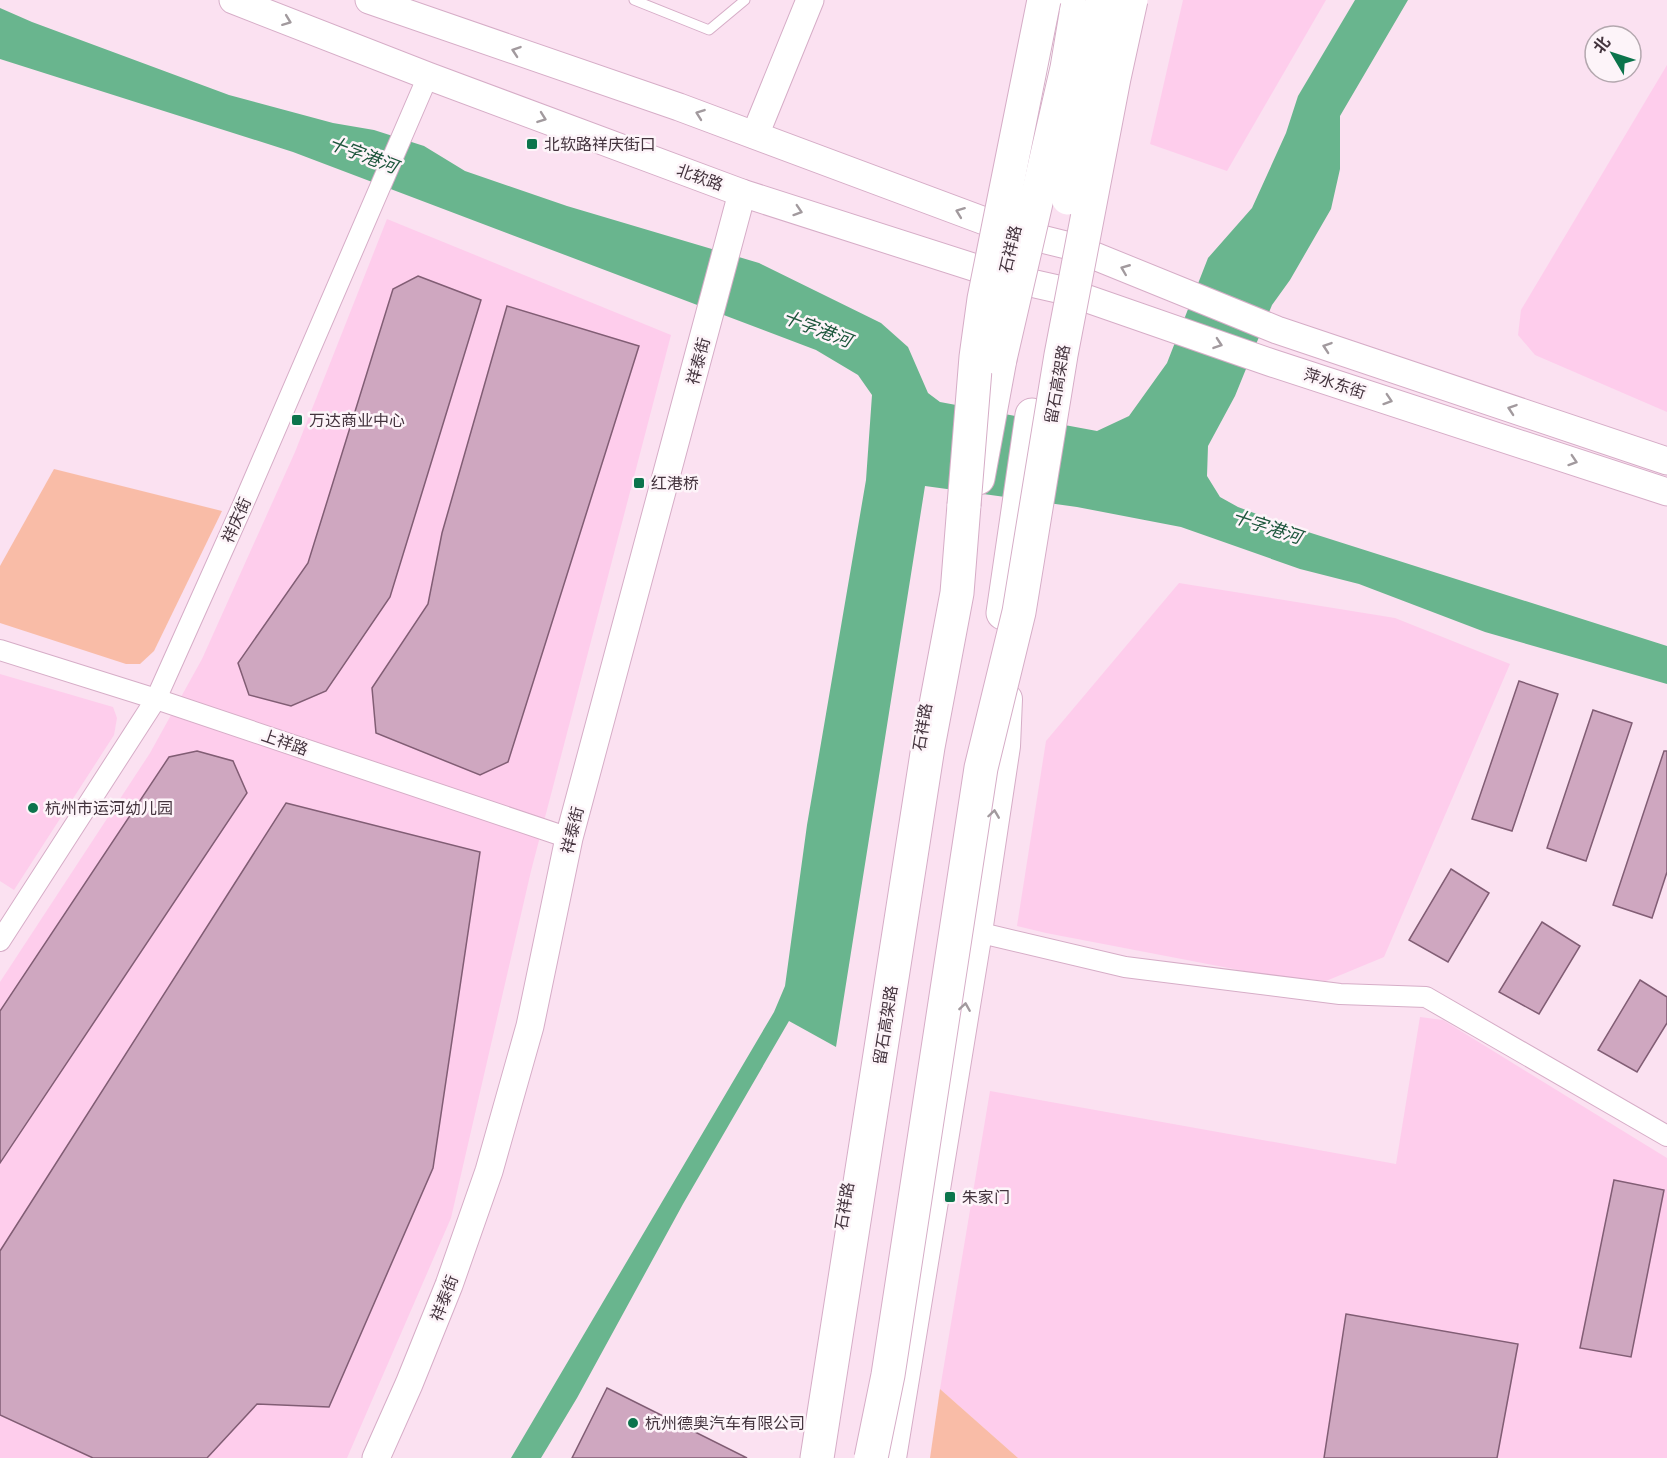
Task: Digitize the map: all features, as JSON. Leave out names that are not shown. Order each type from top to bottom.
[{"type":"highway","name":"留石高架路","points":[[957,593],[976,357],[984,299],[1044,0]]},
{"type":"highway","name":"留石高架路","points":[[817,1458],[928,747],[1000,359],[1067,68],[1079,0]]},
{"type":"highway","name":"留石高架路","points":[[871,1458],[888,1375],[981,768],[1032,416],[1102,0]]},
{"type":"highway","name":"留石高架路","points":[[981,768],[1019,612],[1061,356],[1131,0]]},
{"type":"main road","name":"石祥路","points":[[803,1458],[976,392],[1004,277],[1065,0]]},
{"type":"main road","points":[[891,1458],[1005,746],[1013,607],[1027,512],[1062,290],[1116,0]]},
{"type":"street","name":"北软路","points":[[233,0],[428,76],[742,193],[1004,277]]},
{"type":"street","points":[[369,0],[679,107],[1014,232]]},
{"type":"street","points":[[755,135],[810,0]]},
{"type":"street","name":"祥庆街","points":[[0,941],[156,699],[242,507],[428,76]]},
{"type":"street","name":"祥泰街","points":[[375,1458],[409,1384],[449,1286],[489,1171],[530,1026],[569,838],[742,193]]},
{"type":"street","name":"萍水东街","points":[[1014,232],[1070,246],[1277,330],[1667,461]]},
{"type":"street","name":"萍水东街","points":[[1004,277],[1062,290],[1272,363],[1667,492]]},
{"type":"street","name":"上祥路","points":[[0,650],[156,699],[569,838]]},
{"type":"street","points":[[977,932],[1125,967],[1340,994],[1426,997],[1667,1136]]},
{"type":"lane","points":[[634,0],[709,30],[745,0]]},
{"type":"shaded area","points":[[1183,0],[1326,0],[1227,171],[1150,144]]},
{"type":"shaded area","points":[[1667,65],[1667,412],[1535,355],[1518,335],[1521,310]]},
{"type":"shaded area","points":[[387,219],[671,335],[531,871],[451,1218],[347,1458],[0,1458],[0,982],[150,753],[202,659],[295,452]]},
{"type":"shaded area","points":[[54,469],[222,511],[154,651],[140,664],[126,664],[0,623],[0,566]]},
{"type":"shaded area","points":[[1179,583],[1395,618],[1510,664],[1384,957],[1326,981],[1265,975],[1017,926],[1046,741]]},
{"type":"shaded area","name":"杭州市运河幼儿园","points":[[0,674],[113,707],[117,718],[114,735],[14,890],[0,881]]},
{"type":"shaded area","points":[[1420,1017],[1443,1020],[1667,1158],[1667,1458],[1018,1458],[940,1389],[990,1091],[1396,1164]]},
{"type":"shaded area","points":[[940,1389],[1018,1458],[930,1458]]},
{"type":"water","name":"十字港河","points":[[1355,0],[1408,0],[1340,116],[1340,169],[1331,209],[1290,280],[1272,305],[1235,396],[1208,446],[1207,476],[1220,497],[1238,507],[1289,526],[1667,646],[1667,684],[1485,632],[1359,584],[1300,569],[1181,527],[1077,507],[925,486],[836,1047],[789,1021],[683,1204],[577,1398],[541,1458],[511,1458],[774,1012],[785,986],[807,825],[866,480],[872,395],[858,375],[816,350],[293,152],[0,59],[0,8],[229,95],[333,123],[374,130],[424,146],[465,171],[567,206],[759,263],[881,323],[908,347],[928,393],[940,402],[1097,431],[1129,416],[1167,363],[1208,258],[1252,208],[1286,133],[1298,96]]},
{"type":"building","points":[[418,276],[481,300],[390,597],[326,691],[291,706],[249,695],[238,663],[308,563],[393,289]]},
{"type":"building","points":[[507,306],[639,346],[508,762],[480,775],[376,733],[372,688],[428,604],[442,533]]},
{"type":"building","points":[[1519,681],[1558,694],[1512,831],[1472,819]]},
{"type":"building","points":[[1593,710],[1632,723],[1586,861],[1547,848]]},
{"type":"building","points":[[197,751],[233,761],[247,793],[0,1163],[0,1011],[169,757]]},
{"type":"building","points":[[1664,751],[1667,751],[1667,872],[1652,918],[1613,905]]},
{"type":"building","points":[[286,803],[480,852],[433,1168],[329,1407],[257,1404],[207,1458],[93,1458],[0,1415],[0,1251]]},
{"type":"building","points":[[1451,869],[1489,893],[1448,962],[1409,940]]},
{"type":"building","points":[[1542,922],[1580,946],[1539,1014],[1499,992]]},
{"type":"building","points":[[1640,980],[1667,997],[1667,1023],[1637,1072],[1598,1050]]},
{"type":"building","points":[[1614,1180],[1664,1190],[1631,1357],[1580,1348]]},
{"type":"building","points":[[1346,1314],[1518,1344],[1497,1458],[1324,1458]]},
{"type":"building","name":"杭州德奥汽车有限公司","points":[[607,1388],[747,1458],[572,1458]]},
{"type":"place","name":"北软路祥庆街口","points":[[532,144]]},
{"type":"place","name":"万达商业中心","points":[[297,420]]},
{"type":"place","name":"红港桥","points":[[639,483]]},
{"type":"place","name":"杭州市运河幼儿园","points":[[33,808]]},
{"type":"place","name":"朱家门","points":[[950,1197]]},
{"type":"place","name":"杭州德奥汽车有限公司","points":[[633,1423]]}]
